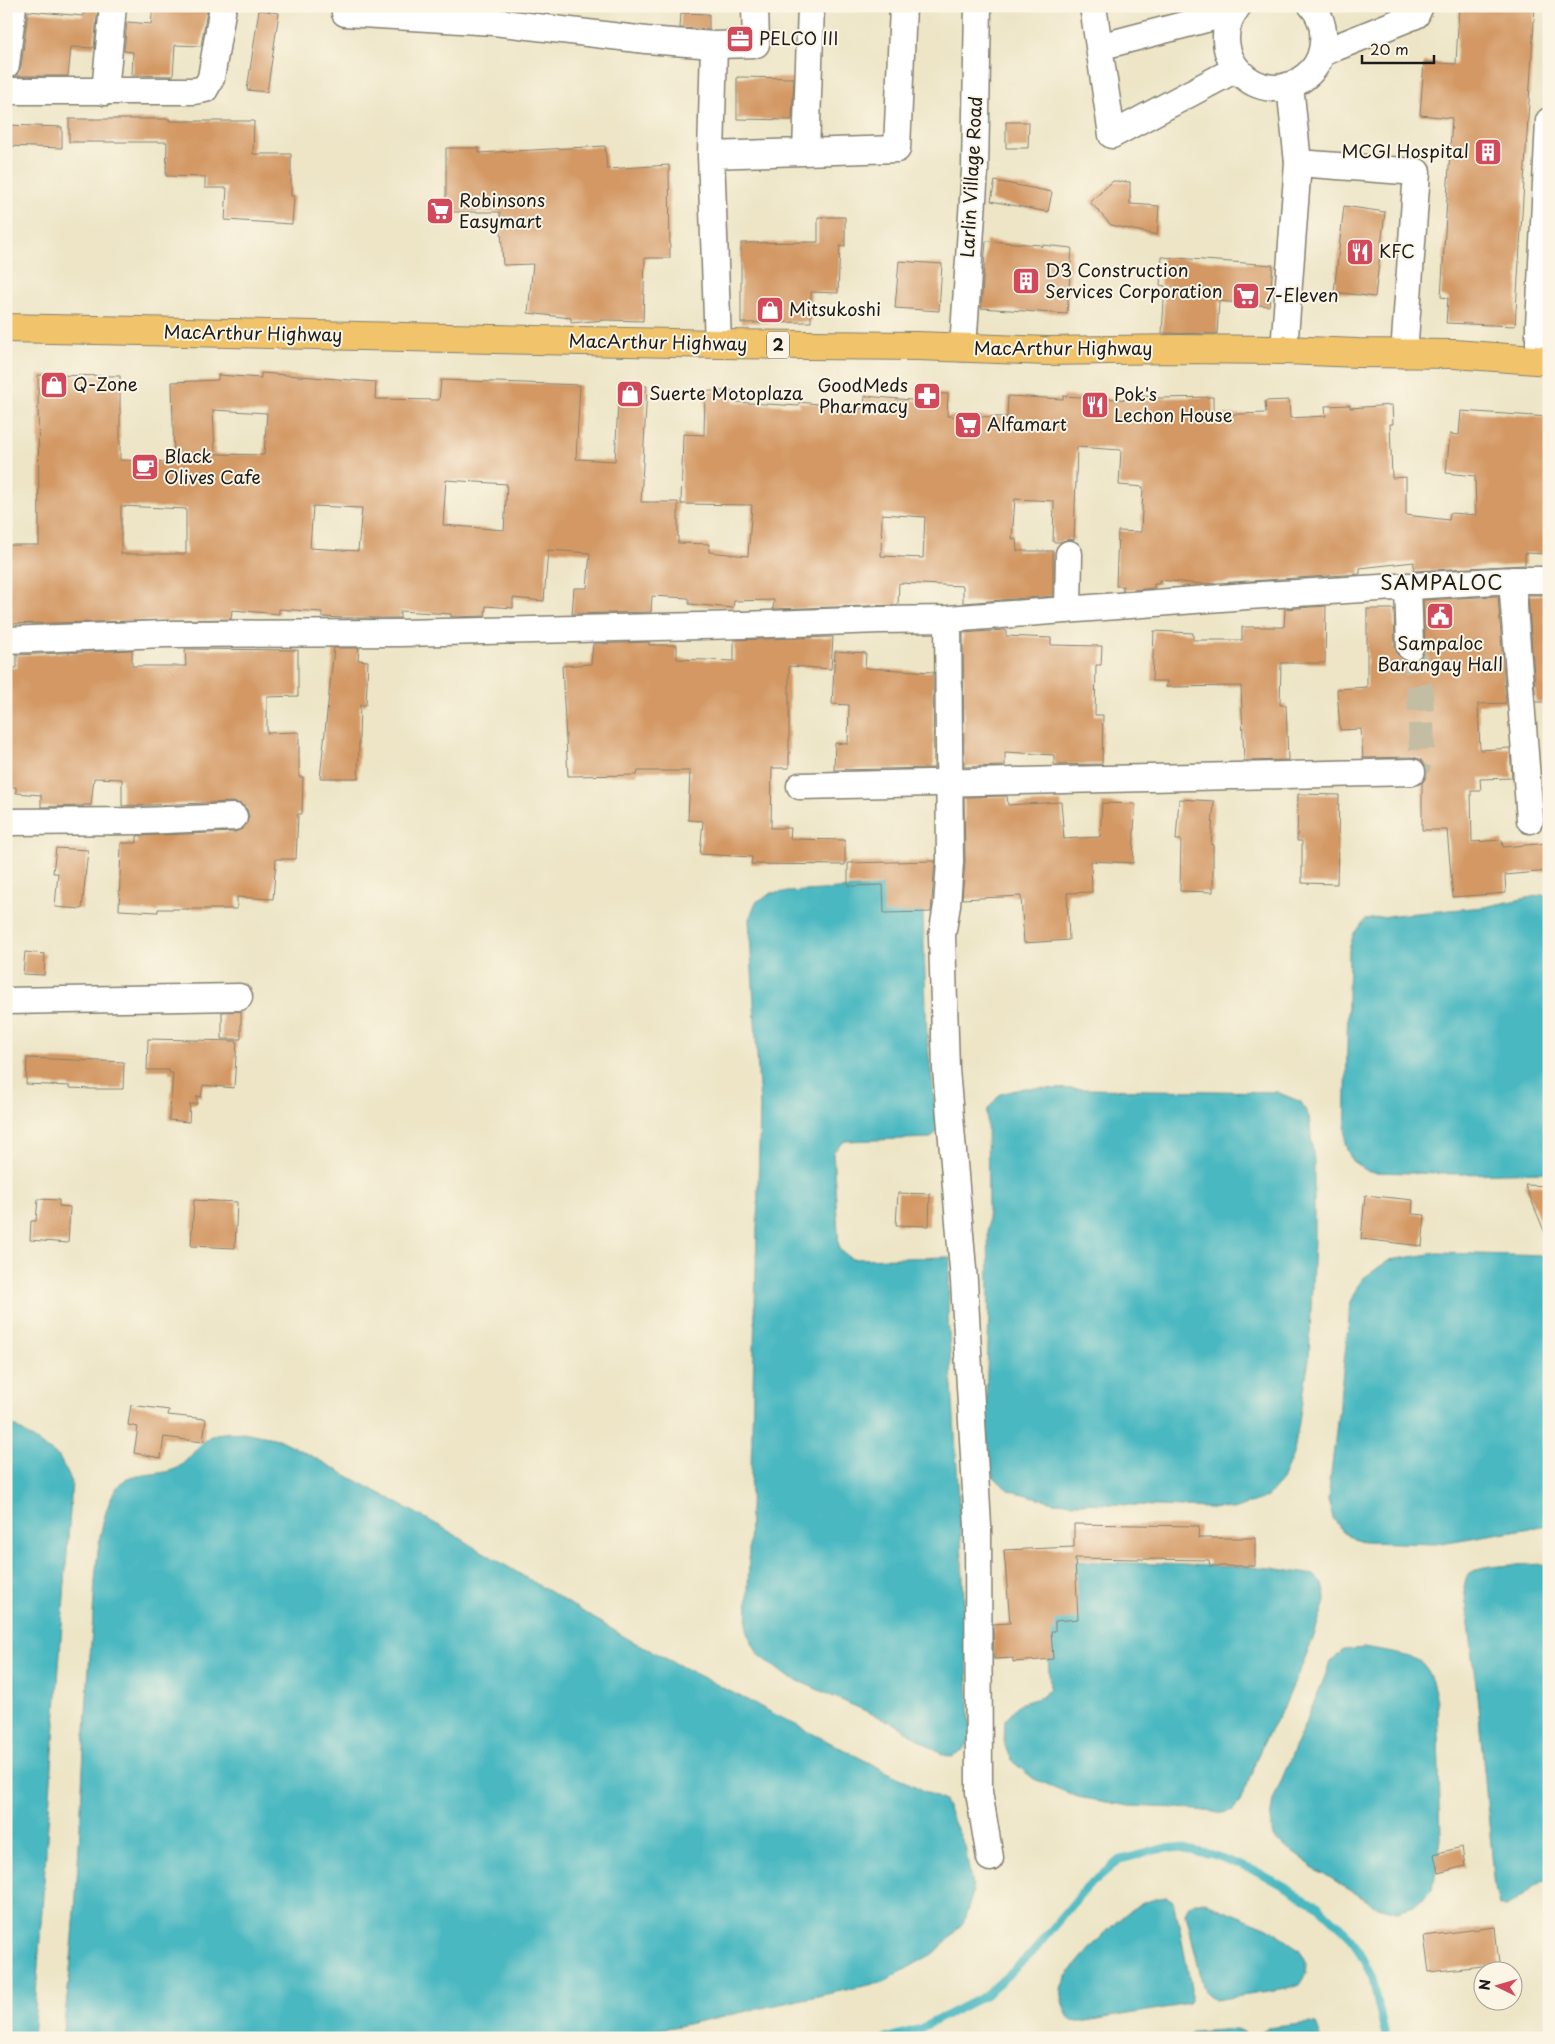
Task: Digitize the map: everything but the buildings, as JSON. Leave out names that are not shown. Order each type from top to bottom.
[{"type":"highway","name":"MacArthur Highway","points":[[6,328],[718,344],[918,346],[1047,351],[1284,350],[1454,354],[1544,360]]},
{"type":"street","points":[[6,65],[12,6]]},
{"type":"street","points":[[105,92],[113,6]]},
{"type":"street","points":[[6,91],[105,92],[194,91],[204,89],[211,78],[223,6]]},
{"type":"street","points":[[345,13],[494,22],[646,40],[714,45],[756,44],[755,6]]},
{"type":"street","points":[[806,152],[811,6]]},
{"type":"street","points":[[711,155],[897,149],[904,6]]},
{"type":"street","name":"Larlin Village Road","points":[[963,348],[975,170],[978,6]]},
{"type":"street","points":[[1092,6],[1112,135],[1236,69]]},
{"type":"street","points":[[1236,9],[1228,23],[1226,47],[1230,59],[1236,69],[1255,84],[1267,87],[1290,85],[1301,80],[1317,64],[1322,53],[1323,30],[1320,19],[1312,6]]},
{"type":"street","points":[[1322,53],[1399,15],[1416,15],[1420,6]]},
{"type":"street","points":[[1099,47],[1236,9]]},
{"type":"street","points":[[714,45],[711,155],[718,344]]},
{"type":"street","points":[[1284,350],[1298,163],[1290,85]]},
{"type":"street","points":[[1544,360],[1539,324],[1549,120]]},
{"type":"street","points":[[1298,163],[1417,172],[1404,354]]},
{"type":"street","points":[[1068,610],[1069,554]]},
{"type":"street","points":[[1512,580],[1538,781],[1530,820]]},
{"type":"street","points":[[6,640],[165,634],[402,633],[948,619],[1408,586],[1512,580],[1549,580]]},
{"type":"street","points":[[1408,586],[1410,647]]},
{"type":"street","points":[[948,619],[950,862],[947,905],[942,936],[946,1069],[964,1281],[978,1526],[979,1792],[990,1858]]},
{"type":"street","points":[[800,786],[1409,772]]},
{"type":"street","points":[[6,822],[143,821],[234,817]]},
{"type":"street","points":[[6,1001],[239,997]]},
{"type":"water","points":[[922,884],[927,1037],[938,1130],[931,1138],[845,1141],[833,1152],[839,1249],[852,1259],[950,1257],[948,1317],[971,1739],[961,1752],[952,1757],[941,1754],[897,1725],[785,1675],[758,1654],[747,1633],[760,1106],[749,919],[756,902],[772,893]]},
{"type":"water","points":[[1549,895],[1549,1172],[1460,1174],[1369,1172],[1352,1161],[1345,1144],[1349,949],[1354,933],[1365,920],[1395,915],[1484,907]]},
{"type":"water","points":[[1024,1088],[1277,1092],[1301,1102],[1309,1117],[1314,1162],[1314,1239],[1309,1359],[1294,1452],[1282,1480],[1266,1498],[1233,1509],[1054,1502],[1008,1490],[993,1476],[984,1454],[989,1317],[987,1111],[1000,1094]]},
{"type":"water","points":[[1437,1253],[1549,1256],[1549,1525],[1435,1544],[1363,1542],[1344,1533],[1333,1518],[1328,1500],[1351,1302],[1362,1279],[1389,1260]]},
{"type":"water","points":[[6,1420],[59,1457],[72,1482],[33,2038],[6,2038]]},
{"type":"water","points":[[243,1432],[278,1439],[306,1453],[445,1529],[630,1640],[944,1801],[965,1846],[973,1893],[963,1923],[936,1952],[883,1982],[673,2027],[612,2038],[62,2038],[77,1885],[95,1576],[104,1518],[117,1487],[122,1482],[137,1476],[162,1473],[177,1468],[203,1442],[213,1435]]},
{"type":"water","points":[[1073,1561],[1272,1568],[1314,1575],[1323,1584],[1326,1598],[1313,1639],[1284,1707],[1263,1743],[1240,1802],[1233,1810],[1223,1813],[1178,1808],[1129,1806],[1078,1797],[1034,1779],[1013,1762],[1004,1744],[1005,1720],[1019,1704],[1042,1697],[1050,1688],[1046,1619]]},
{"type":"water","points":[[1549,1564],[1549,1880],[1542,1882],[1505,1908],[1499,1906],[1495,1888],[1474,1663],[1464,1588],[1467,1576],[1481,1569]]},
{"type":"water","points":[[1364,1648],[1401,1655],[1420,1662],[1429,1675],[1437,1701],[1441,1838],[1433,1888],[1414,1906],[1397,1911],[1374,1905],[1313,1867],[1273,1838],[1270,1818],[1273,1800],[1331,1662],[1343,1650]]},
{"type":"water","points":[[1166,1897],[1172,1900],[1175,1905],[1191,1987],[1191,2000],[1189,2004],[1080,2022],[1071,2020],[1061,1998],[1061,1989],[1070,1972],[1100,1938],[1131,1910],[1145,1902]]},
{"type":"water","points":[[1195,1902],[1205,1902],[1268,1928],[1299,1949],[1306,1962],[1306,1974],[1299,1985],[1288,1989],[1215,2000],[1206,1993],[1186,1914],[1189,1906]]},
{"type":"water","points":[[1316,2024],[1321,2038],[1260,2038],[1261,2032],[1267,2028]]},
{"type":"water","points":[[1236,2029],[1244,2032],[1246,2038],[1189,2038],[1189,2035],[1195,2032]]},
{"type":"waterway","points":[[886,2038],[919,2029],[986,1995],[1032,1953],[1084,1890],[1119,1860],[1169,1847],[1211,1854],[1258,1872],[1320,1907],[1352,1938],[1372,1977],[1386,2038]]},
{"type":"tunnel","points":[[1410,647],[1416,663],[1420,689],[1422,754],[1417,767],[1412,772]]},
{"type":"place","name":"PELCO III","points":[[740,39]]},
{"type":"place","name":"MCGI Hospital","points":[[1488,152]]},
{"type":"place","name":"Robinsons Easymart","points":[[440,211]]},
{"type":"place","name":"KFC","points":[[1360,252]]},
{"type":"place","name":"D3 Construction Services Corporation","points":[[1026,281]]},
{"type":"place","name":"7-Eleven","points":[[1246,296]]},
{"type":"place","name":"Mitsukoshi","points":[[770,310]]},
{"type":"place","name":"Q-Zone","points":[[54,385]]},
{"type":"place","name":"Suerte Motoplaza","points":[[630,394]]},
{"type":"place","name":"GoodMeds Pharmacy","points":[[927,396]]},
{"type":"place","name":"Pok's Lechon House","points":[[1095,405]]},
{"type":"place","name":"Alfamart","points":[[968,425]]},
{"type":"place","name":"Black Olives Cafe","points":[[145,467]]},
{"type":"place","name":"Sampaloc Barangay Hall","points":[[1440,616]]},
{"type":"district","name":"SAMPALOC","points":[[1442,583]]}]
